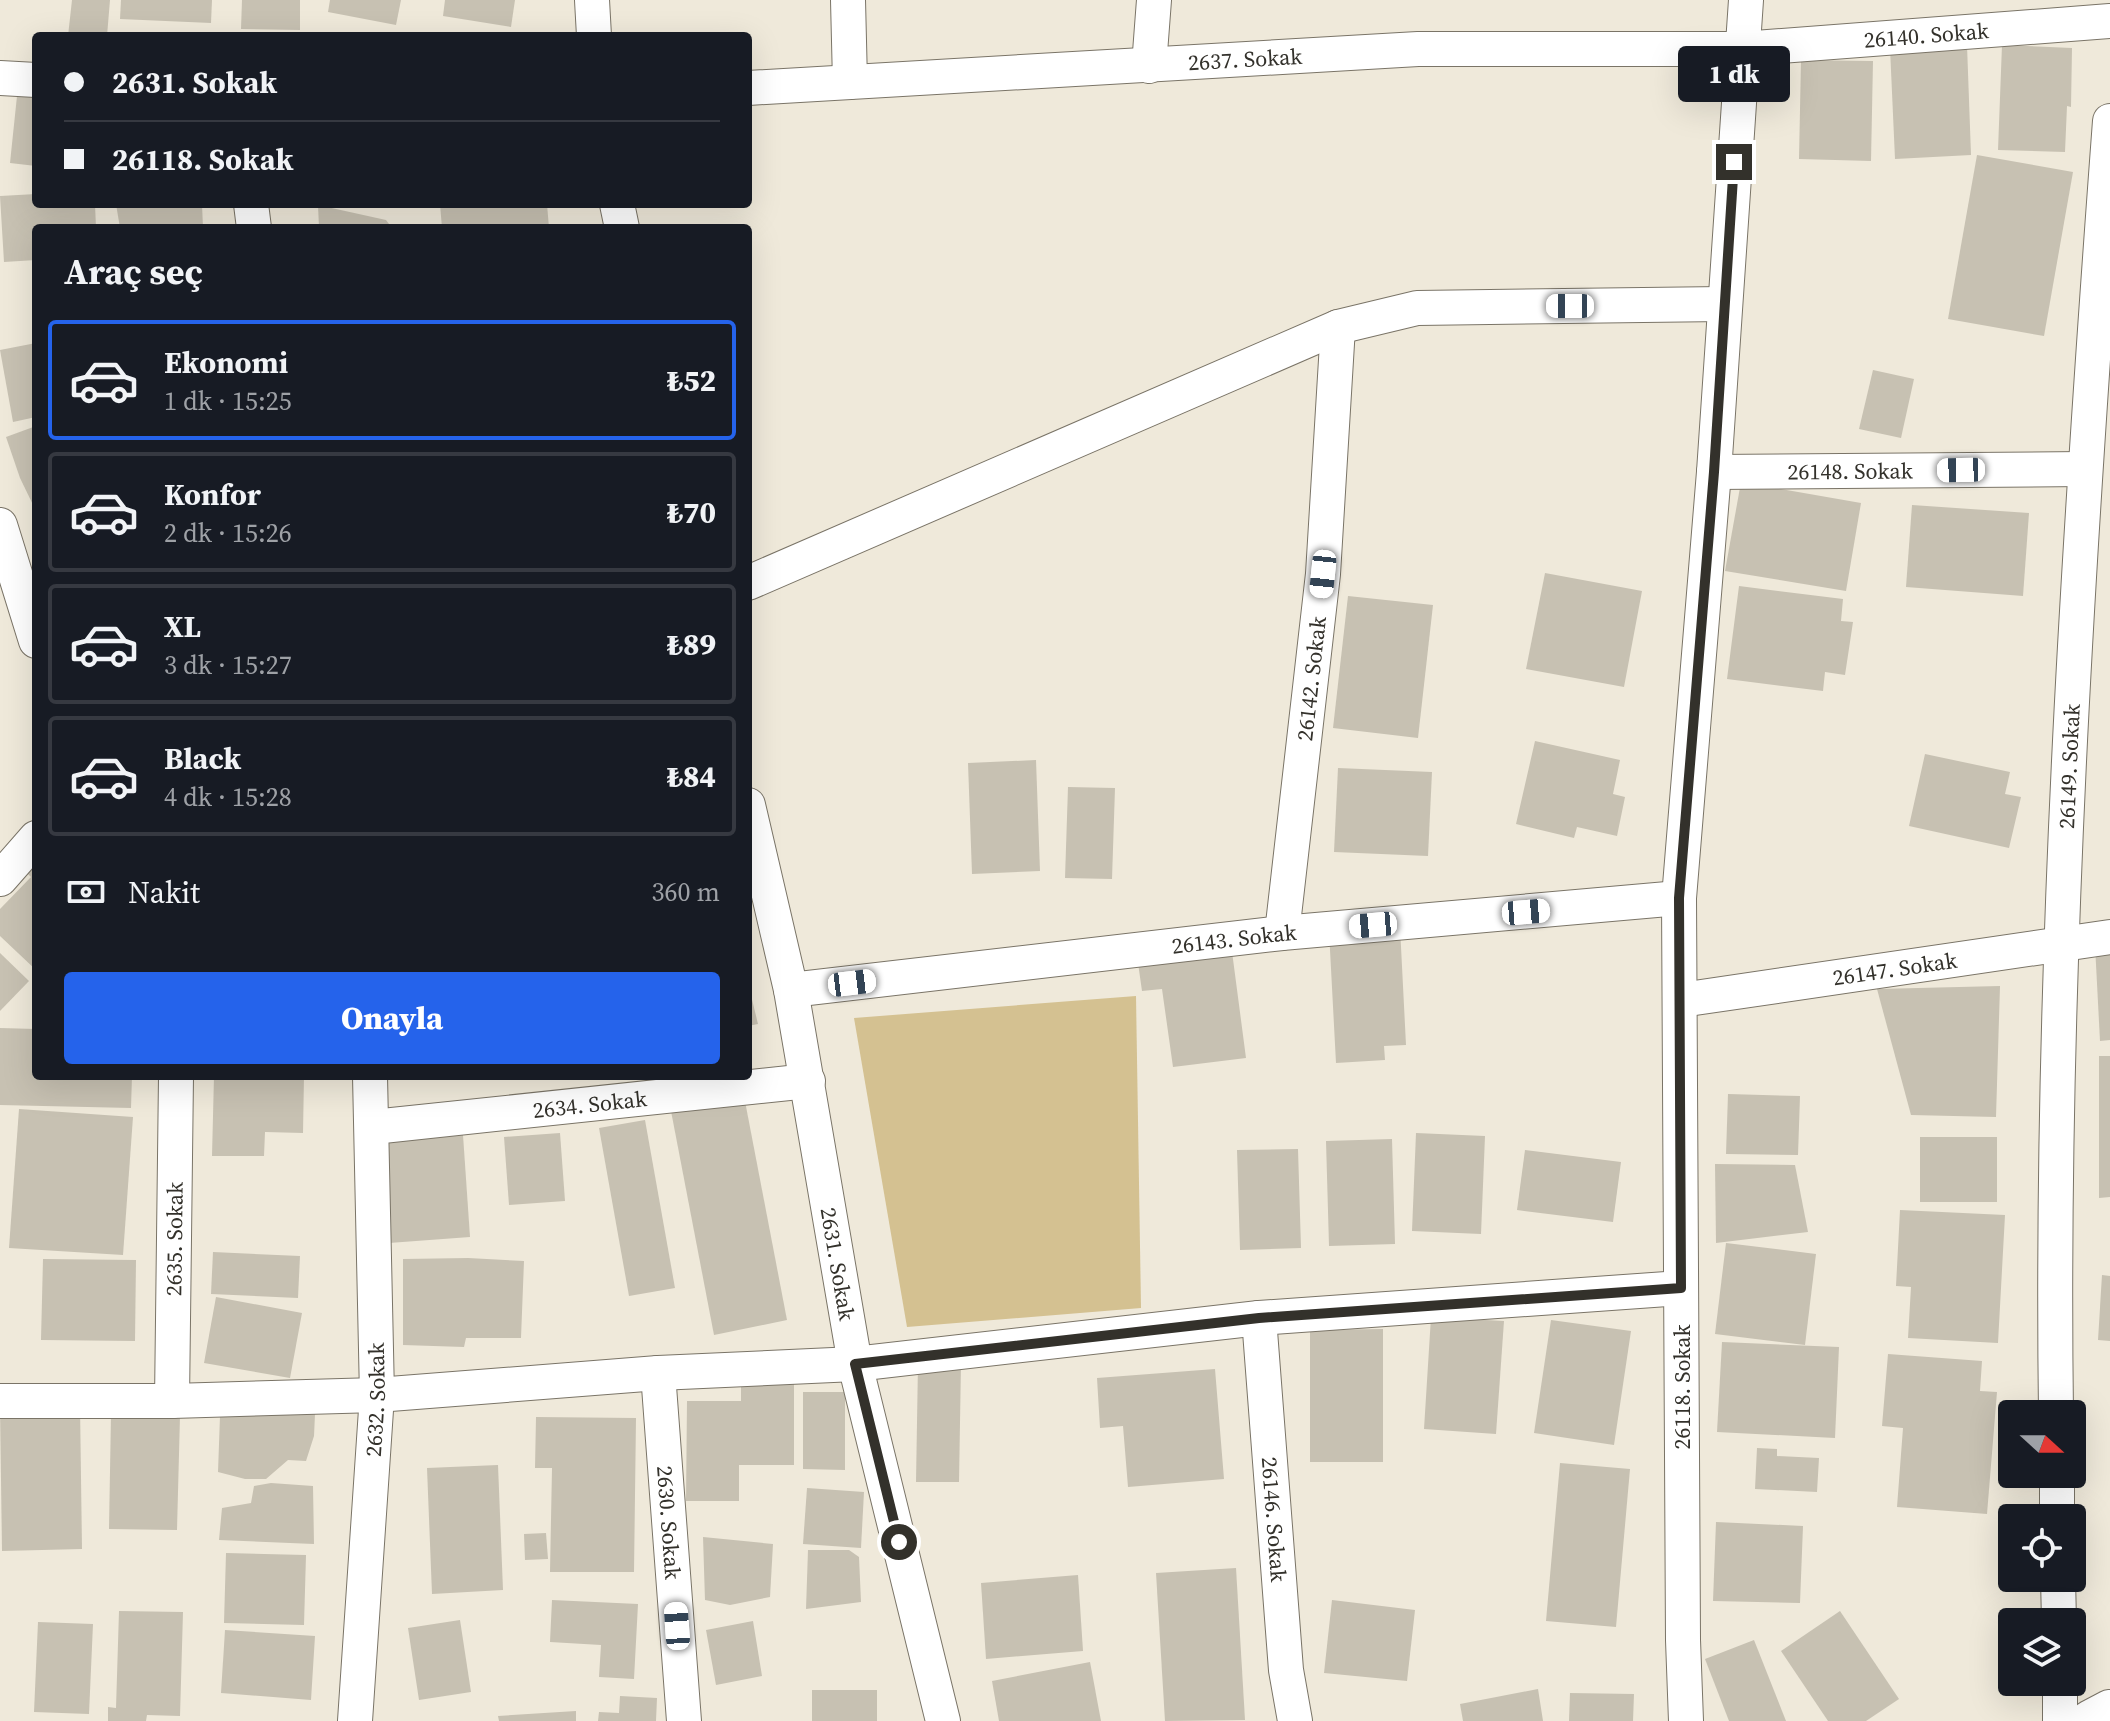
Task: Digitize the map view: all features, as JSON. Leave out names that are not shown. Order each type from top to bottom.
[{"type":"street","points":[[592,0],[594,32]]},
{"type":"street","points":[[848,0],[850,82]]},
{"type":"street","points":[[1149,66],[1154,0]]},
{"type":"street","name":"26118. Sokak","points":[[1686,1721],[1679,898],[1714,472],[1746,0]]},
{"type":"street","name":"26140. Sokak","points":[[1742,49],[2110,21]]},
{"type":"street","name":"2637. Sokak","points":[[752,88],[1418,49],[1742,49]]},
{"type":"street","points":[[0,78],[32,80]]},
{"type":"street","name":"26149. Sokak","points":[[2056,1400],[2053,1239],[2060,945],[2084,469],[2101,372],[2110,121]]},
{"type":"street","points":[[752,581],[1338,327],[1417,308],[1723,304]]},
{"type":"street","name":"26142. Sokak","points":[[1282,933],[1323,574],[1338,327]]},
{"type":"street","name":"26148. Sokak","points":[[1714,472],[2084,469]]},
{"type":"street","points":[[0,525],[32,628]]},
{"type":"street","name":"2631. Sokak","points":[[752,822],[791,990],[855,1364],[943,1721]]},
{"type":"street","points":[[0,879],[32,843]]},
{"type":"street","name":"26143. Sokak","points":[[791,990],[1282,933],[1679,898]]},
{"type":"street","name":"26147. Sokak","points":[[1681,1000],[2110,937]]},
{"type":"street","name":"2635. Sokak","points":[[172,1401],[176,1080]]},
{"type":"street","name":"2632. Sokak","points":[[355,1721],[377,1395],[370,1080]]},
{"type":"street","name":"2634. Sokak","points":[[373,1127],[808,1081]]},
{"type":"street","points":[[0,1401],[172,1401],[377,1395],[658,1373],[855,1364],[1259,1318],[1681,1288]]},
{"type":"street","name":"26146. Sokak","points":[[1259,1318],[1286,1670],[1295,1721]]},
{"type":"street","name":"2630. Sokak","points":[[658,1373],[684,1721]]},
{"type":"street","points":[[2060,1696],[2060,1721]]},
{"type":"street","points":[[2091,1721],[2110,1711]]},
{"type":"shaded area","points":[[1136,996],[1141,1308],[907,1327],[854,1018]]},
{"type":"building","points":[[72,0],[110,0],[107,32],[68,32]]},
{"type":"building","points":[[121,0],[212,0],[211,23],[120,19]]},
{"type":"building","points":[[242,0],[300,0],[300,30],[241,29]]},
{"type":"building","points":[[330,0],[401,0],[396,25],[328,12]]},
{"type":"building","points":[[445,0],[515,0],[511,27],[443,16]]},
{"type":"building","points":[[1967,45],[1971,155],[1895,159],[1890,48]]},
{"type":"building","points":[[2002,45],[2072,48],[2071,107],[2067,106],[2065,152],[1998,150]]},
{"type":"building","points":[[1801,60],[1873,61],[1871,161],[1799,159]]},
{"type":"building","points":[[17,96],[32,97],[32,166],[10,163]]},
{"type":"building","points":[[1977,155],[2073,172],[2044,336],[1948,319]]},
{"type":"building","points":[[32,194],[32,208],[95,208],[96,224],[32,224],[32,260],[4,262],[0,196]]},
{"type":"building","points":[[117,208],[202,208],[203,224],[119,224]]},
{"type":"building","points":[[318,208],[386,220],[389,224],[319,224]]},
{"type":"building","points":[[440,208],[547,208],[549,224],[442,224]]},
{"type":"building","points":[[32,344],[32,418],[13,422],[0,350]]},
{"type":"building","points":[[1873,370],[1914,379],[1901,438],[1859,429]]},
{"type":"building","points":[[32,427],[32,503],[20,478],[6,437]]},
{"type":"building","points":[[1741,482],[1861,503],[1846,591],[1725,571]]},
{"type":"building","points":[[1912,505],[2029,513],[2023,596],[1906,587]]},
{"type":"building","points":[[1545,573],[1642,591],[1624,687],[1526,669]]},
{"type":"building","points":[[1739,586],[1843,599],[1841,621],[1853,622],[1845,675],[1825,672],[1823,691],[1727,679]]},
{"type":"building","points":[[1348,596],[1433,605],[1418,738],[1333,728]]},
{"type":"building","points":[[1535,741],[1620,760],[1613,794],[1625,797],[1617,836],[1577,827],[1574,838],[1516,824]]},
{"type":"building","points":[[1925,754],[2010,772],[2005,794],[2021,797],[2009,848],[1909,826]]},
{"type":"building","points":[[1036,760],[1040,871],[972,874],[968,763]]},
{"type":"building","points":[[1338,768],[1432,772],[1428,856],[1334,852]]},
{"type":"building","points":[[1068,787],[1115,788],[1112,879],[1065,878]]},
{"type":"building","points":[[32,850],[32,966],[0,936],[0,909],[31,877],[18,864]]},
{"type":"building","points":[[1400,927],[1406,1045],[1384,1046],[1385,1060],[1336,1063],[1329,931]]},
{"type":"building","points":[[1231,944],[1246,1058],[1173,1067],[1162,989],[1142,991],[1137,956]]},
{"type":"building","points":[[2095,945],[2110,945],[2110,1040],[2100,1041]]},
{"type":"building","points":[[0,953],[29,981],[0,1011]]},
{"type":"building","points":[[2000,986],[1996,1117],[1911,1115],[1877,989]]},
{"type":"building","points":[[752,999],[758,1024],[752,1025]]},
{"type":"building","points":[[0,1028],[32,1029],[32,1080],[132,1080],[131,1108],[0,1105]]},
{"type":"building","points":[[2099,1056],[2110,1056],[2110,1197],[2099,1198]]},
{"type":"building","points":[[214,1080],[304,1080],[303,1133],[265,1132],[264,1156],[212,1156]]},
{"type":"building","points":[[1728,1094],[1800,1096],[1798,1155],[1726,1154]]},
{"type":"building","points":[[744,1096],[787,1320],[714,1335],[671,1111]]},
{"type":"building","points":[[19,1109],[133,1117],[123,1255],[9,1248]]},
{"type":"building","points":[[645,1120],[675,1288],[629,1296],[599,1128]]},
{"type":"building","points":[[560,1133],[565,1201],[509,1205],[504,1137]]},
{"type":"building","points":[[1416,1133],[1485,1136],[1481,1234],[1412,1231]]},
{"type":"building","points":[[463,1135],[470,1237],[389,1243],[383,1140]]},
{"type":"building","points":[[1920,1137],[1997,1137],[1997,1202],[1920,1202]]},
{"type":"building","points":[[1392,1139],[1395,1244],[1329,1246],[1326,1141]]},
{"type":"building","points":[[1298,1149],[1301,1248],[1240,1250],[1237,1150]]},
{"type":"building","points":[[1525,1150],[1621,1162],[1613,1222],[1517,1210]]},
{"type":"building","points":[[1715,1164],[1795,1165],[1808,1232],[1716,1243]]},
{"type":"building","points":[[1900,1210],[2005,1215],[1998,1343],[1908,1338],[1911,1287],[1896,1286]]},
{"type":"building","points":[[1726,1243],[1816,1254],[1805,1345],[1715,1334]]},
{"type":"building","points":[[213,1252],[300,1256],[298,1298],[211,1294]]},
{"type":"building","points":[[43,1259],[136,1260],[135,1341],[41,1340]]},
{"type":"building","points":[[403,1259],[524,1261],[521,1338],[466,1338],[464,1347],[403,1345]]},
{"type":"building","points":[[2102,1275],[2110,1276],[2110,1341],[2098,1340]]},
{"type":"building","points":[[216,1297],[302,1313],[290,1378],[204,1363]]},
{"type":"building","points":[[1431,1317],[1504,1321],[1496,1434],[1424,1429]]},
{"type":"building","points":[[1551,1320],[1631,1331],[1614,1445],[1534,1433]]},
{"type":"building","points":[[1383,1329],[1383,1462],[1310,1462],[1310,1330]]},
{"type":"building","points":[[1722,1342],[1839,1347],[1835,1438],[1717,1432]]},
{"type":"building","points":[[1888,1354],[1982,1361],[1980,1391],[1997,1392],[1987,1514],[1897,1507],[1903,1428],[1882,1426]]},
{"type":"building","points":[[918,1363],[961,1363],[959,1482],[916,1482]]},
{"type":"building","points":[[1215,1369],[1224,1479],[1128,1487],[1123,1426],[1100,1428],[1097,1378]]},
{"type":"building","points":[[741,1378],[794,1378],[794,1465],[739,1465],[739,1501],[686,1501],[687,1401],[741,1401]]},
{"type":"building","points":[[803,1392],[845,1392],[845,1470],[803,1469]]},
{"type":"building","points":[[80,1405],[82,1549],[2,1551],[0,1407]]},
{"type":"building","points":[[111,1414],[180,1416],[177,1530],[109,1529]]},
{"type":"building","points":[[315,1414],[314,1436],[306,1461],[288,1460],[266,1479],[245,1479],[218,1472],[220,1416]]},
{"type":"building","points":[[536,1417],[636,1418],[634,1572],[550,1572],[552,1468],[535,1468]]},
{"type":"building","points":[[1757,1448],[1777,1449],[1777,1456],[1819,1458],[1817,1492],[1755,1489]]},
{"type":"building","points":[[1560,1463],[1630,1469],[1616,1627],[1546,1621]]},
{"type":"building","points":[[498,1465],[503,1590],[432,1594],[427,1468]]},
{"type":"building","points":[[271,1483],[313,1486],[314,1544],[219,1540],[222,1508],[251,1503],[254,1486]]},
{"type":"building","points":[[807,1488],[864,1492],[861,1548],[803,1544]]},
{"type":"building","points":[[1716,1522],[1803,1526],[1800,1603],[1713,1601]]},
{"type":"building","points":[[546,1533],[548,1559],[525,1560],[524,1534]]},
{"type":"building","points":[[703,1537],[773,1544],[770,1597],[730,1605],[705,1600]]},
{"type":"building","points":[[808,1550],[849,1550],[859,1557],[861,1602],[806,1609]]},
{"type":"building","points":[[226,1553],[306,1555],[304,1625],[224,1623]]},
{"type":"building","points":[[1236,1568],[1245,1720],[1165,1721],[1156,1573]]},
{"type":"building","points":[[1078,1575],[1083,1651],[986,1659],[981,1583]]},
{"type":"building","points":[[552,1600],[638,1604],[634,1679],[599,1677],[601,1645],[550,1642]]},
{"type":"building","points":[[1332,1600],[1415,1610],[1407,1681],[1324,1673]]},
{"type":"building","points":[[119,1611],[183,1612],[180,1716],[147,1715],[146,1721],[108,1721],[108,1707],[116,1708]]},
{"type":"building","points":[[1840,1611],[1899,1699],[1866,1721],[1828,1721],[1781,1651]]},
{"type":"building","points":[[460,1620],[471,1692],[419,1700],[408,1628]]},
{"type":"building","points":[[753,1621],[762,1676],[716,1685],[706,1630]]},
{"type":"building","points":[[38,1622],[93,1624],[89,1714],[34,1712]]},
{"type":"building","points":[[225,1630],[315,1636],[311,1700],[221,1693]]},
{"type":"building","points":[[1754,1640],[1786,1721],[1729,1721],[1705,1659]]},
{"type":"building","points":[[1090,1662],[1101,1721],[999,1721],[992,1681]]},
{"type":"building","points":[[1538,1689],[1543,1721],[1463,1721],[1460,1704]]},
{"type":"building","points":[[812,1690],[877,1690],[877,1721],[812,1721]]},
{"type":"building","points":[[1570,1693],[1634,1694],[1633,1721],[1569,1721]]},
{"type":"building","points":[[620,1696],[657,1698],[656,1721],[598,1721],[599,1712],[619,1713]]},
{"type":"building","points":[[576,1711],[576,1721],[499,1721],[498,1716]]},
{"type":"route","points":[[899,1542],[855,1364],[1259,1318],[1681,1288],[1679,898],[1714,472],[1734,162]]}]
